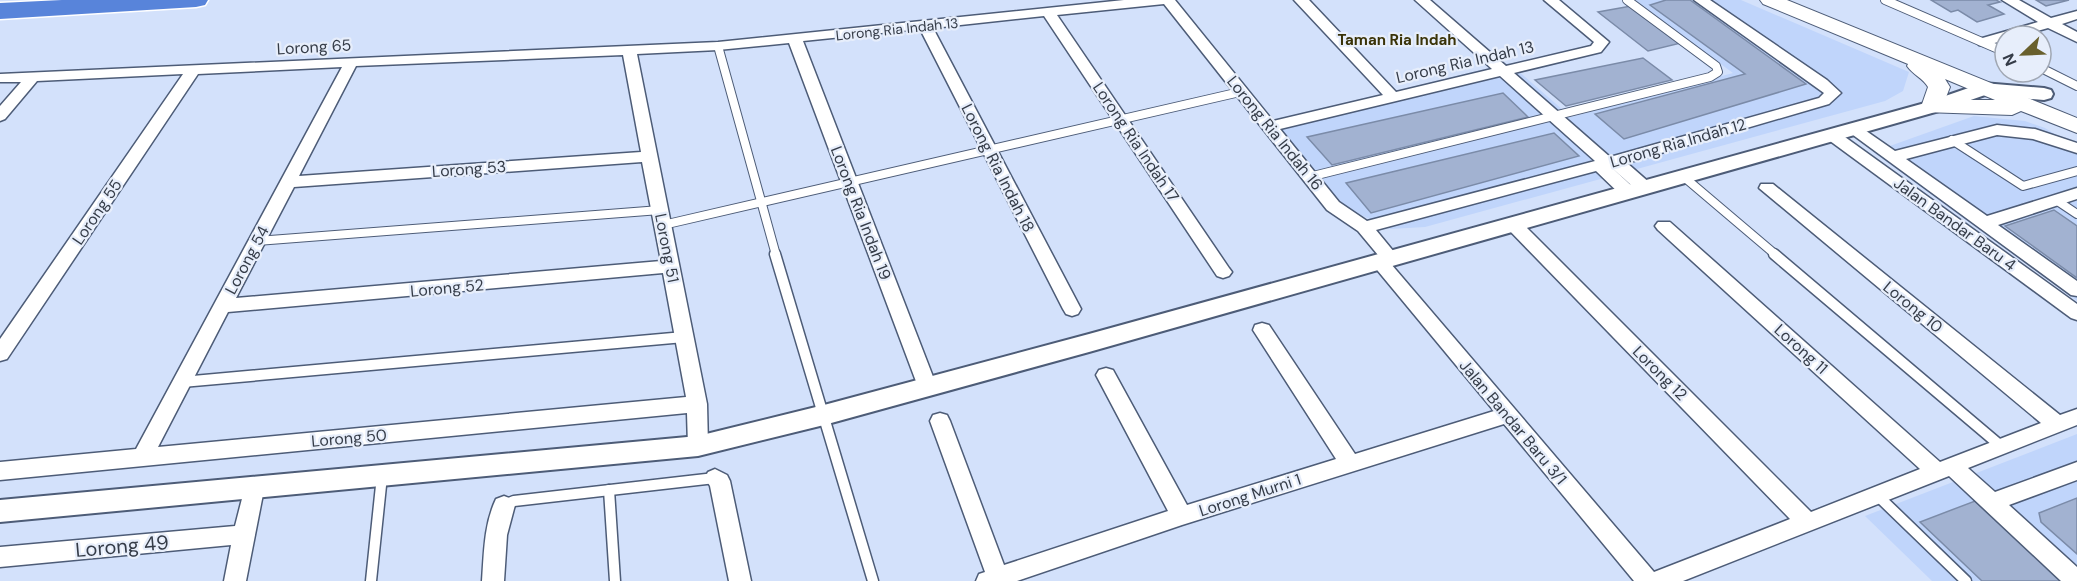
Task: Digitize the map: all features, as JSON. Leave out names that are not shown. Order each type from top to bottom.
[{"type":"highway","points":[[0,11],[196,0]]},
{"type":"main road","points":[[1770,0],[1880,45],[1980,79],[2044,94],[2072,118]]},
{"type":"main road","points":[[1806,0],[2072,118]]},
{"type":"main road","points":[[1880,45],[1922,68],[1933,77],[1939,87],[1932,107],[1990,106],[2072,118]]},
{"type":"street","name":"Lorong Ria Indah 13","points":[[629,50],[718,46],[795,39],[1166,0]]},
{"type":"street","name":"Lorong Ria Indah 16","points":[[1166,0],[1333,206],[1364,227],[1384,260]]},
{"type":"street","points":[[1300,0],[1393,97]]},
{"type":"street","points":[[1422,0],[1637,190]]},
{"type":"street","points":[[1554,2],[1573,0]]},
{"type":"street","name":"Lorong Ria Indah 12","points":[[1364,227],[1607,163],[1824,100],[1833,93],[1822,83],[1701,0]]},
{"type":"street","points":[[2009,0],[2077,38]]},
{"type":"street","name":"Lorong Ria Indah 13","points":[[1268,127],[1601,46],[1602,42],[1554,2]]},
{"type":"street","name":"Lorong Ria Indah 17","points":[[1049,13],[1223,272]]},
{"type":"street","points":[[1984,42],[2077,15]]},
{"type":"street","name":"Lorong Ria Indah 18","points":[[925,26],[1072,309]]},
{"type":"street","name":"Lorong Ria Indah 19","points":[[795,39],[927,387]]},
{"type":"street","name":"Lorong 65","points":[[0,78],[629,50]]},
{"type":"street","name":"Lorong 51","points":[[629,50],[697,405],[698,446]]},
{"type":"street","name":"Lorong 54","points":[[142,458],[351,63]]},
{"type":"street","name":"Lorong 55","points":[[0,354],[193,70]]},
{"type":"street","points":[[0,116],[33,76]]},
{"type":"street","points":[[0,511],[698,446],[927,387],[1932,107],[1980,79]]},
{"type":"street","points":[[1892,157],[1997,130],[2016,131],[2077,148]]},
{"type":"street","name":"Jalan Bandar Baru 4","points":[[1843,132],[1892,157],[2077,290]]},
{"type":"street","name":"Jalan Bandar Baru 4","points":[[1843,132],[2077,313]]},
{"type":"street","name":"Lorong 53","points":[[288,182],[650,156]]},
{"type":"street","name":"Lorong 10","points":[[1767,188],[2067,421]]},
{"type":"street","points":[[1984,223],[2077,193]]},
{"type":"street","name":"Lorong 12","points":[[1513,224],[1807,522]]},
{"type":"street","name":"Lorong 11","points":[[1664,226],[1944,469],[1992,502],[2077,581]]},
{"type":"street","name":"Jalan Bandar Baru 3/1","points":[[1384,260],[1506,415],[1648,581]]},
{"type":"street","name":"Lorong 52","points":[[223,306],[670,266]]},
{"type":"street","points":[[1262,330],[1350,463]]},
{"type":"street","points":[[1106,375],[1182,516]]},
{"type":"street","name":"Lorong 50","points":[[0,471],[697,405]]},
{"type":"street","name":"Lorong Murni 1","points":[[995,580],[1182,516],[1506,415]]},
{"type":"street","points":[[940,421],[995,580]]},
{"type":"street","points":[[1657,581],[2067,421]]},
{"type":"street","points":[[1992,502],[2077,471]]},
{"type":"street","points":[[715,478],[720,480],[740,581]]},
{"type":"street","points":[[235,581],[253,489]]},
{"type":"street","points":[[493,581],[495,535],[504,505]]},
{"type":"street","name":"Lorong 49","points":[[0,557],[245,534]]},
{"type":"lane","points":[[1309,177],[1710,77],[1718,72],[1716,66],[1627,0]]},
{"type":"lane","points":[[1885,0],[1993,46]]},
{"type":"lane","points":[[718,46],[760,202],[873,581]]},
{"type":"lane","points":[[2053,74],[2077,86]]},
{"type":"lane","points":[[257,241],[661,217],[760,202],[1240,92]]},
{"type":"lane","points":[[1952,140],[2023,186],[2077,171]]},
{"type":"lane","points":[[1684,177],[2001,447]]},
{"type":"lane","points":[[2056,200],[2077,214]]},
{"type":"lane","points":[[182,382],[684,337]]},
{"type":"lane","points":[[371,581],[382,476]]},
{"type":"lane","points":[[504,505],[514,501],[715,478]]},
{"type":"lane","points":[[609,490],[615,581]]},
{"type":"lane","points":[[1878,496],[1966,581]]},
{"type":"shaded area","name":"Taman Ria Indah","points":[[1634,0],[1741,0],[1909,72],[1903,91],[1885,101],[1425,227],[1390,229],[1336,203],[1270,122],[1509,63],[1571,117],[1733,73]]},
{"type":"shaded area","points":[[1974,116],[2025,121],[2045,128],[2077,148],[2077,301],[1873,152]]},
{"type":"shaded area","points":[[2077,434],[2077,581],[1932,581],[1865,516]]},
{"type":"building","points":[[1666,0],[1690,0],[1806,84],[1624,139],[1595,114],[1745,74],[1650,5]]},
{"type":"building","points":[[1931,0],[1996,0],[2000,2],[1988,5],[2004,14],[1977,22],[1958,10],[1951,12]]},
{"type":"building","points":[[2036,0],[2069,0],[2046,6]]},
{"type":"building","points":[[1631,6],[1681,43],[1648,51],[1598,12]]},
{"type":"building","points":[[1643,58],[1672,80],[1566,106],[1535,80]]},
{"type":"building","points":[[1503,93],[1528,117],[1332,165],[1307,137]]},
{"type":"building","points":[[1554,133],[1579,156],[1371,213],[1346,183]]},
{"type":"building","points":[[2054,210],[2077,226],[2077,278],[2005,226]]},
{"type":"building","points":[[2077,498],[2077,554],[2041,522],[2039,513]]},
{"type":"building","points":[[1975,501],[2063,581],[1982,581],[1920,522]]},
{"type":"district","name":"Taman Ria Indah","points":[[1397,40]]}]
